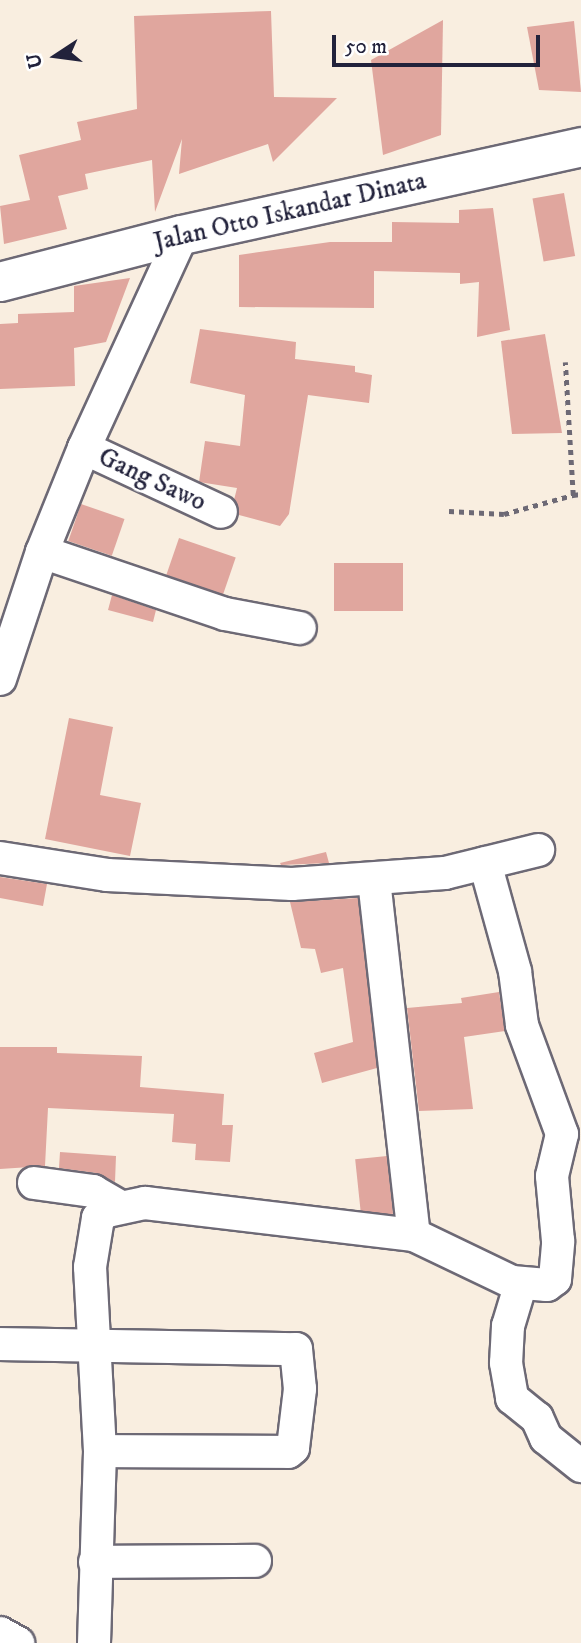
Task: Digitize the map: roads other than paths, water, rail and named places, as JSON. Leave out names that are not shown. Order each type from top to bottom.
[{"type":"main road","name":"Jalan Otto Iskandar Dinata","points":[[0,282],[182,235],[581,147]]},
{"type":"street","points":[[0,678],[42,552],[84,448],[182,235]]},
{"type":"street","name":"Gang Sawo","points":[[84,448],[221,512]]},
{"type":"street","points":[[42,552],[225,614],[300,628]]},
{"type":"street","points":[[0,858],[107,875],[292,884],[374,880],[485,863],[538,850]]},
{"type":"street","points":[[94,1643],[100,1451],[90,1267],[98,1218],[117,1205],[145,1203],[414,1235],[509,1278],[547,1285],[555,1279],[558,1241],[552,1176],[562,1134],[522,1025],[515,971],[485,863]]},
{"type":"street","points":[[374,880],[414,1235]]},
{"type":"street","points":[[34,1183],[93,1191],[117,1205]]},
{"type":"street","points":[[509,1278],[506,1363],[512,1398],[537,1418],[546,1438],[581,1466]]},
{"type":"street","points":[[0,1344],[296,1349],[299,1356],[295,1436],[288,1452],[100,1451]]},
{"type":"street","points":[[95,1562],[255,1561]]},
{"type":"street","points":[[0,1633],[18,1643]]}]
